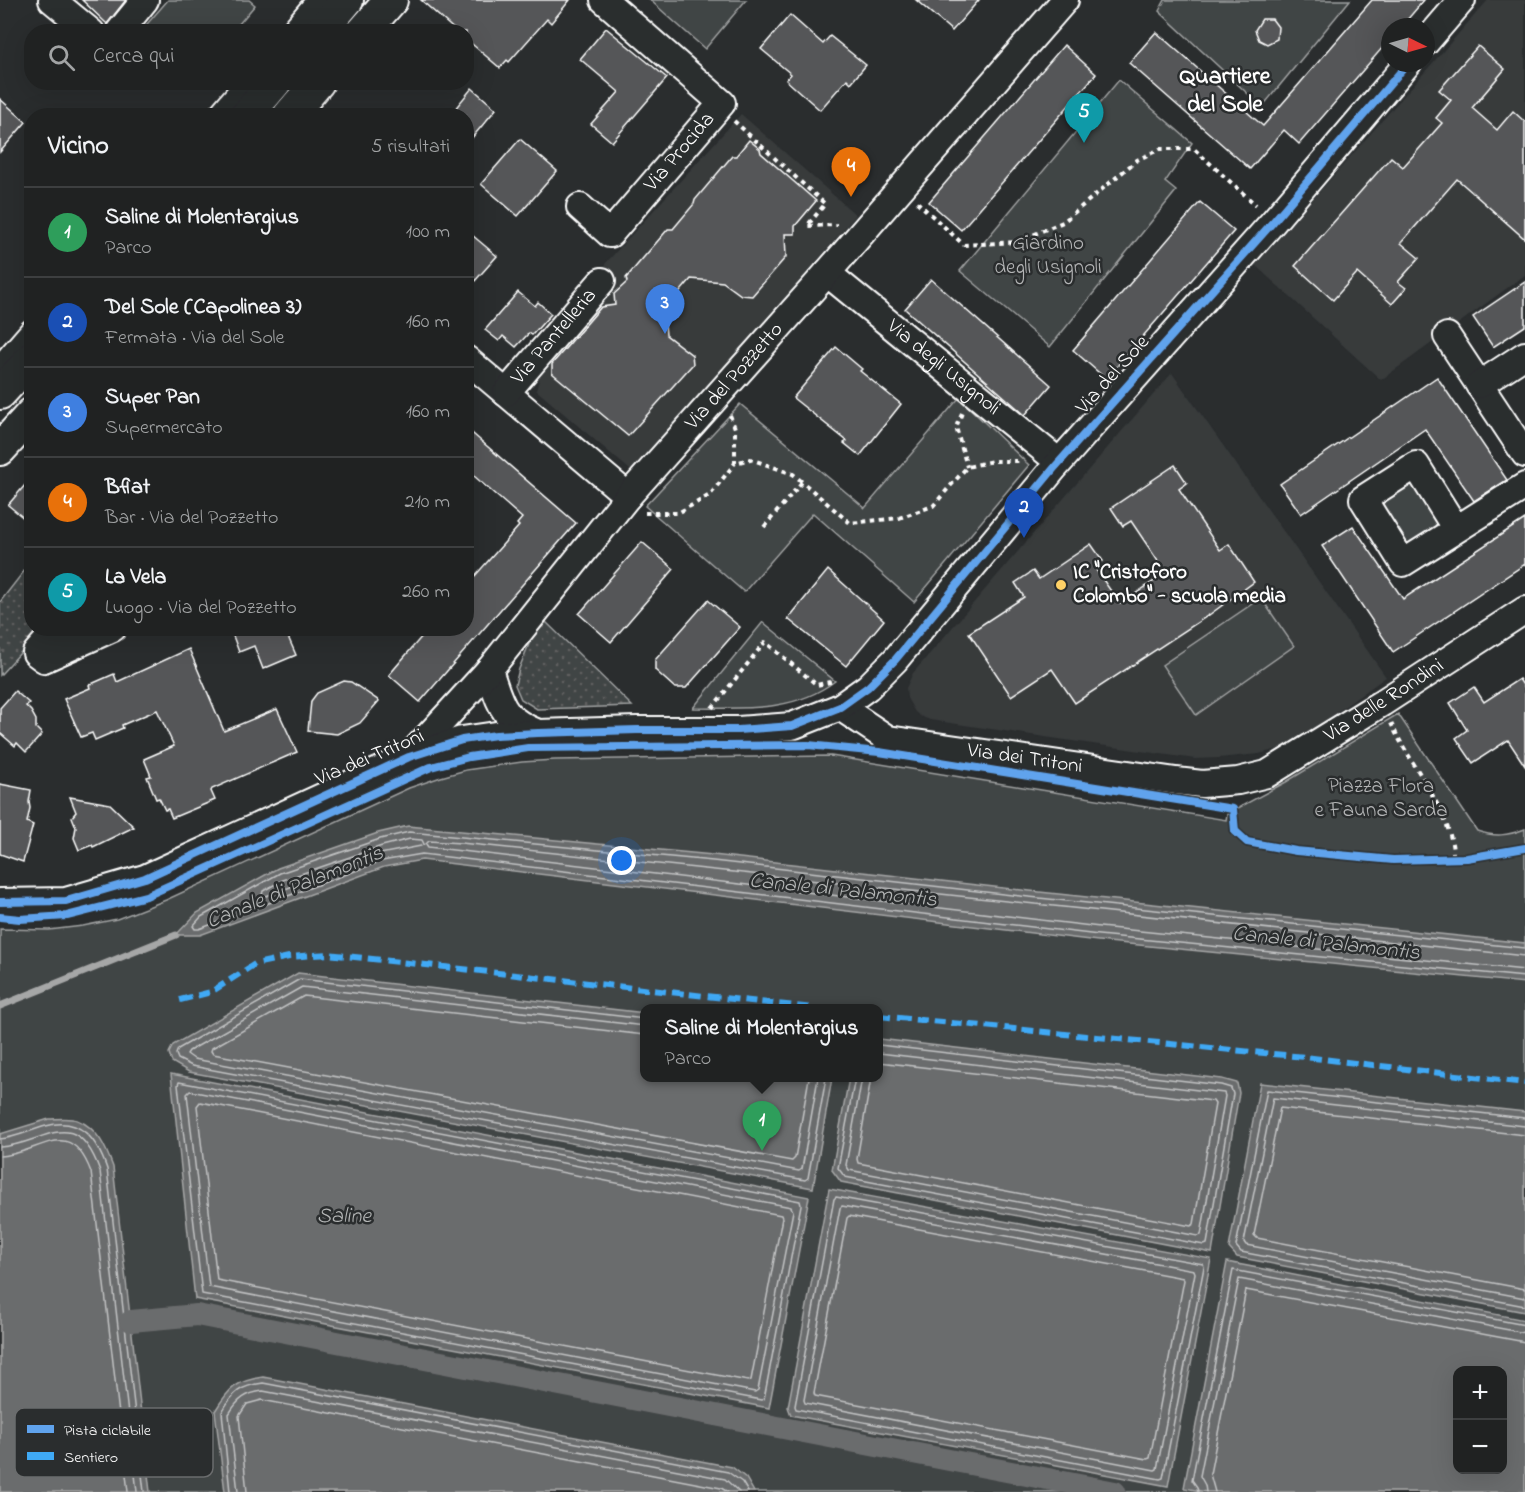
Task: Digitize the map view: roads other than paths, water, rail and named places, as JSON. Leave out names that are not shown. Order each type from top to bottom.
[{"type":"main road","points":[[327,24],[347,0]]},
{"type":"main road","points":[[370,24],[391,0]]},
{"type":"main road","points":[[253,108],[268,90]]},
{"type":"main road","points":[[296,108],[311,90]]},
{"type":"main road","points":[[0,449],[24,427]]},
{"type":"street","points":[[52,0],[81,24]]},
{"type":"street","points":[[126,24],[145,0]]},
{"type":"street","points":[[301,24],[321,0]]},
{"type":"street","points":[[382,24],[403,0]]},
{"type":"street","name":"Via Procida","points":[[580,207],[610,234],[722,103],[604,0]]},
{"type":"street","name":"Via del Pozzetto","points":[[409,757],[489,670],[622,505],[1065,0]]},
{"type":"street","points":[[1435,32],[1462,0]]},
{"type":"street","name":"Via del Sole","points":[[840,707],[868,687],[895,660],[1059,462],[1273,222],[1400,72]]},
{"type":"street","points":[[228,108],[243,90]]},
{"type":"street","points":[[310,108],[324,90]]},
{"type":"street","name":"Via degli Usignoli","points":[[827,273],[1059,462]]},
{"type":"street","name":"Via Pantelleria","points":[[506,393],[602,281]]},
{"type":"street","points":[[1447,336],[1525,454]]},
{"type":"street","points":[[9,369],[24,346]]},
{"type":"street","points":[[1479,385],[1525,355]]},
{"type":"street","points":[[474,366],[506,393],[622,505]]},
{"type":"street","points":[[0,462],[24,429]]},
{"type":"street","points":[[1456,529],[1525,486]]},
{"type":"street","name":"Via delle Rondini","points":[[1238,781],[1267,774],[1525,610]]},
{"type":"street","points":[[51,636],[36,653],[44,659],[95,636]]},
{"type":"street","points":[[489,670],[495,694],[502,707],[518,723],[538,733]]},
{"type":"street","name":"Via dei Tritoni","points":[[0,902],[66,901],[145,878],[409,757],[462,740],[496,735],[792,726],[840,707],[888,739],[1176,781],[1202,784],[1238,781]]},
{"type":"water","name":"Canale di Palamontis","points":[[408,826],[713,855],[1525,943],[1525,983],[1098,941],[422,860],[384,867],[200,935],[176,935],[197,913],[278,868],[378,833]]},
{"type":"water","points":[[298,973],[640,1012],[640,1082],[831,1082],[813,1188],[189,1072],[172,1062],[169,1053],[173,1045]]},
{"type":"water","points":[[883,1039],[1222,1079],[1237,1083],[1239,1093],[1212,1253],[841,1182],[832,1170],[848,1082],[883,1082]]},
{"type":"water","name":"Saline","points":[[171,1074],[809,1197],[769,1408],[195,1299]]},
{"type":"water","points":[[1260,1083],[1525,1112],[1525,1312],[1237,1257],[1229,1248]]},
{"type":"water","points":[[67,1118],[74,1119],[90,1128],[104,1146],[113,1167],[140,1408],[15,1408],[15,1477],[148,1477],[150,1492],[0,1492],[0,1134],[49,1119]]},
{"type":"water","points":[[829,1189],[1211,1259],[1168,1486],[791,1415],[788,1407]]},
{"type":"water","points":[[1227,1262],[1525,1320],[1525,1492],[1207,1492],[1184,1488]]},
{"type":"water","points":[[263,1377],[732,1467],[746,1478],[754,1492],[225,1492],[215,1411],[234,1387],[240,1383]]},
{"type":"waterway","points":[[0,1006],[176,935]]},
{"type":"waterway","points":[[131,1321],[197,1315],[1115,1492]]},
{"type":"place","name":"La Vela","points":[[1084,143]]},
{"type":"place","name":"Bflat","points":[[851,197]]},
{"type":"place","name":"Super Pan","points":[[665,334]]},
{"type":"place","name":"Del Sole (Capolinea 3)","points":[[1024,538]]},
{"type":"place","name":"IC \"Cristoforo Colombo\" - scuola media","points":[[1061,585]]},
{"type":"place","name":"Saline di Molentargius","points":[[762,1151]]},
{"type":"district","name":"Quartiere del Sole","points":[[1225,91]]},
{"type":"park label","name":"Giardino degli Usignoli","points":[[1048,256]]},
{"type":"park label","name":"Piazza Flora e Fauna Sarda","points":[[1381,799]]}]
